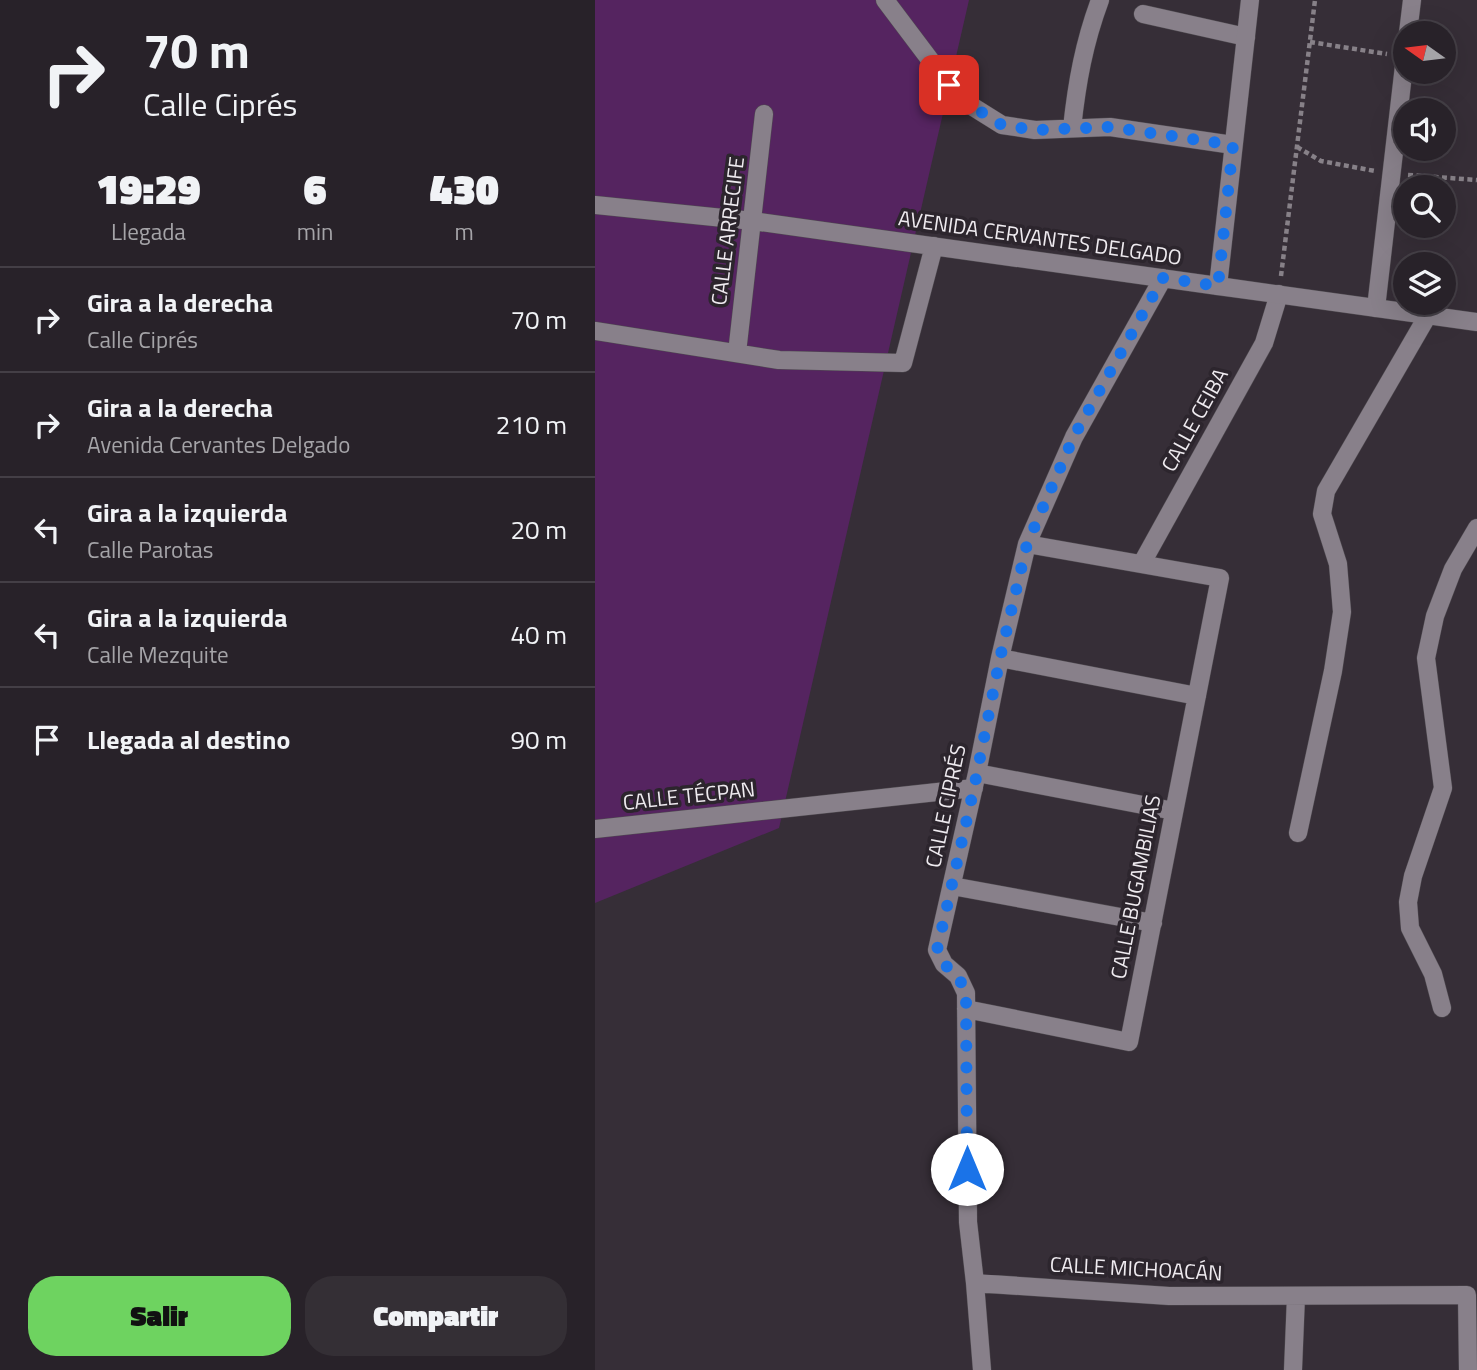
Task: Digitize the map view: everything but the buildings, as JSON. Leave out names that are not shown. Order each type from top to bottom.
[{"type":"street","points":[[885,0],[949,85],[970,105],[1002,125],[1035,130],[1110,127],[1233,145]]},
{"type":"street","points":[[1072,128],[1076,84],[1090,26],[1100,0]]},
{"type":"street","points":[[1218,286],[1250,0]]},
{"type":"street","points":[[1409,21],[1412,0]]},
{"type":"street","points":[[1143,14],[1246,37]]},
{"type":"street","points":[[1376,308],[1402,84]]},
{"type":"street","name":"CALLE ARRECIFE","points":[[737,353],[764,114]]},
{"type":"street","name":"AVENIDA CERVANTES DELGADO","points":[[595,205],[753,220],[1393,310]]},
{"type":"street","points":[[595,331],[779,360],[903,363],[934,246]]},
{"type":"street","name":"CALLE CIPRÉS","points":[[982,1370],[968,1222],[966,993],[958,976],[944,964],[937,950],[1027,544],[1074,436],[1163,278]]},
{"type":"street","name":"CALLE CEIBA","points":[[1142,563],[1264,343],[1279,294]]},
{"type":"street","points":[[1298,833],[1333,671],[1342,612],[1338,564],[1322,514],[1326,491],[1428,315]]},
{"type":"street","name":"AVENIDA CERVANTES DELGADO","points":[[1428,315],[1477,322]]},
{"type":"street","points":[[1442,1008],[1433,974],[1410,928],[1408,902],[1413,876],[1443,788],[1426,657],[1435,616],[1453,569],[1477,528]]},
{"type":"street","points":[[1027,544],[1142,563]]},
{"type":"street","name":"CALLE BUGAMBILIAS","points":[[966,1009],[1129,1042],[1220,578],[1142,563]]},
{"type":"street","points":[[1000,658],[1197,696]]},
{"type":"street","name":"CALLE TÉCPAN","points":[[595,829],[787,808],[976,781],[1174,811]]},
{"type":"street","points":[[952,886],[1153,923]]},
{"type":"street","name":"CALLE MICHOACÁN","points":[[975,1283],[1169,1296],[1467,1295],[1468,1370]]},
{"type":"street","points":[[1293,1370],[1296,1296]]},
{"type":"path","points":[[1279,294],[1315,0]]},
{"type":"path","points":[[1310,42],[1393,55]]},
{"type":"shaded area","points":[[595,0],[969,0],[779,828],[595,903]]},
{"type":"route","points":[[949,85],[970,105],[1002,125],[1035,130],[1110,127],[1233,145],[1218,286],[1163,278],[1074,436],[1027,544],[937,950],[944,964],[958,976],[966,993],[967,1169]]}]
